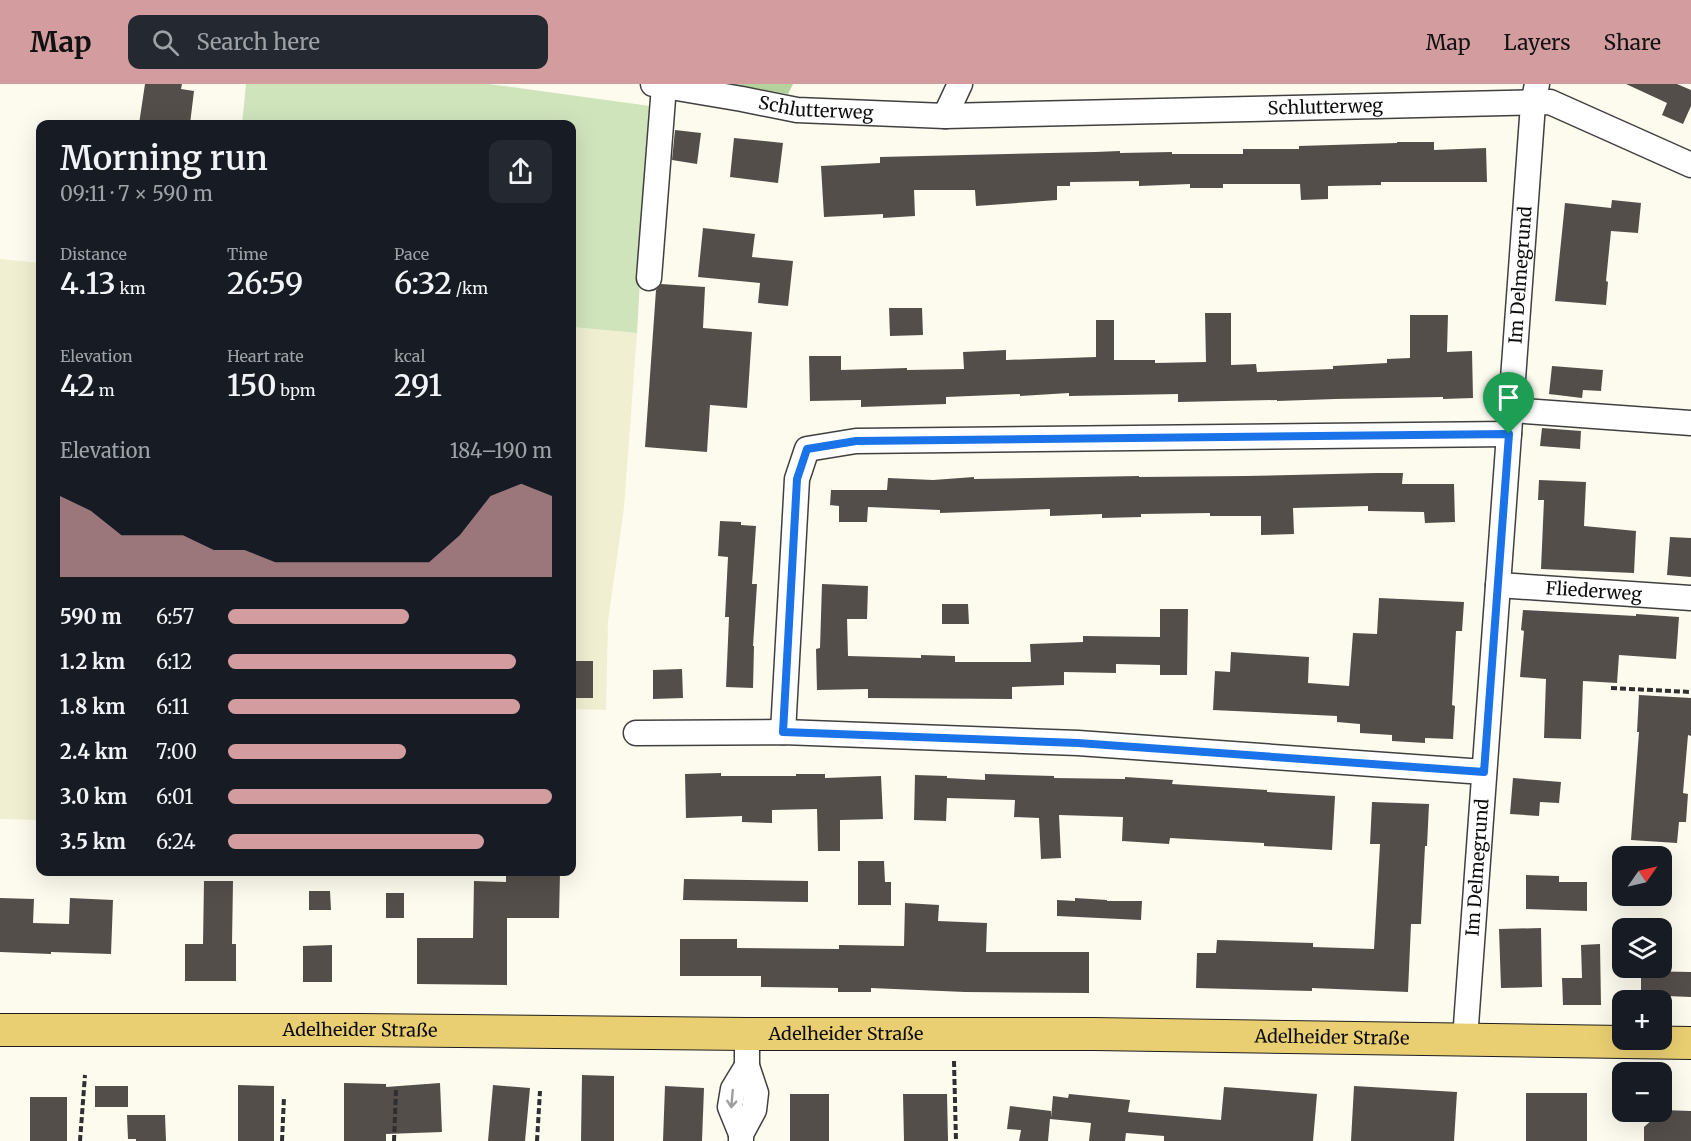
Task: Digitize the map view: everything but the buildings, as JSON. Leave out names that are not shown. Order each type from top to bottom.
[{"type":"main road","name":"Adelheider Straße","points":[[0,1030],[1094,1034],[1691,1043]]},
{"type":"street","points":[[945,117],[960,84]]},
{"type":"street","points":[[649,278],[658,85]]},
{"type":"street","name":"Schlutterweg","points":[[658,85],[797,110],[945,117],[1535,94],[1691,165]]},
{"type":"street","name":"Im Delmegrund","points":[[1465,1039],[1535,94]]},
{"type":"street","points":[[783,732],[798,446],[856,441],[1510,422],[1691,423]]},
{"type":"street","name":"Fliederweg","points":[[1498,585],[1691,598]]},
{"type":"street","points":[[636,733],[783,732],[1078,743],[1484,772]]},
{"type":"street","points":[[741,1138],[730,1107],[733,1089],[747,1066],[747,1034]]},
{"type":"path","points":[[1611,688],[1691,692]]},
{"type":"path","points":[[954,1034],[956,1141]]},
{"type":"path","points":[[80,1141],[85,1075]]},
{"type":"path","points":[[394,1141],[396,1090]]},
{"type":"path","points":[[537,1141],[540,1091]]},
{"type":"path","points":[[282,1141],[284,1097]]},
{"type":"shaded area","points":[[0,259],[36,263],[36,820],[0,819]]},
{"type":"shaded area","points":[[576,327],[637,333],[624,508],[608,621],[606,710],[576,709]]},
{"type":"green space","points":[[246,84],[489,84],[650,106],[637,333],[576,327],[576,120],[242,120]]},
{"type":"green space","points":[[731,84],[793,84],[788,94]]},
{"type":"route","points":[[1509,434],[1484,772],[1078,743],[783,732],[797,479],[807,449],[856,441],[1509,434]]}]
